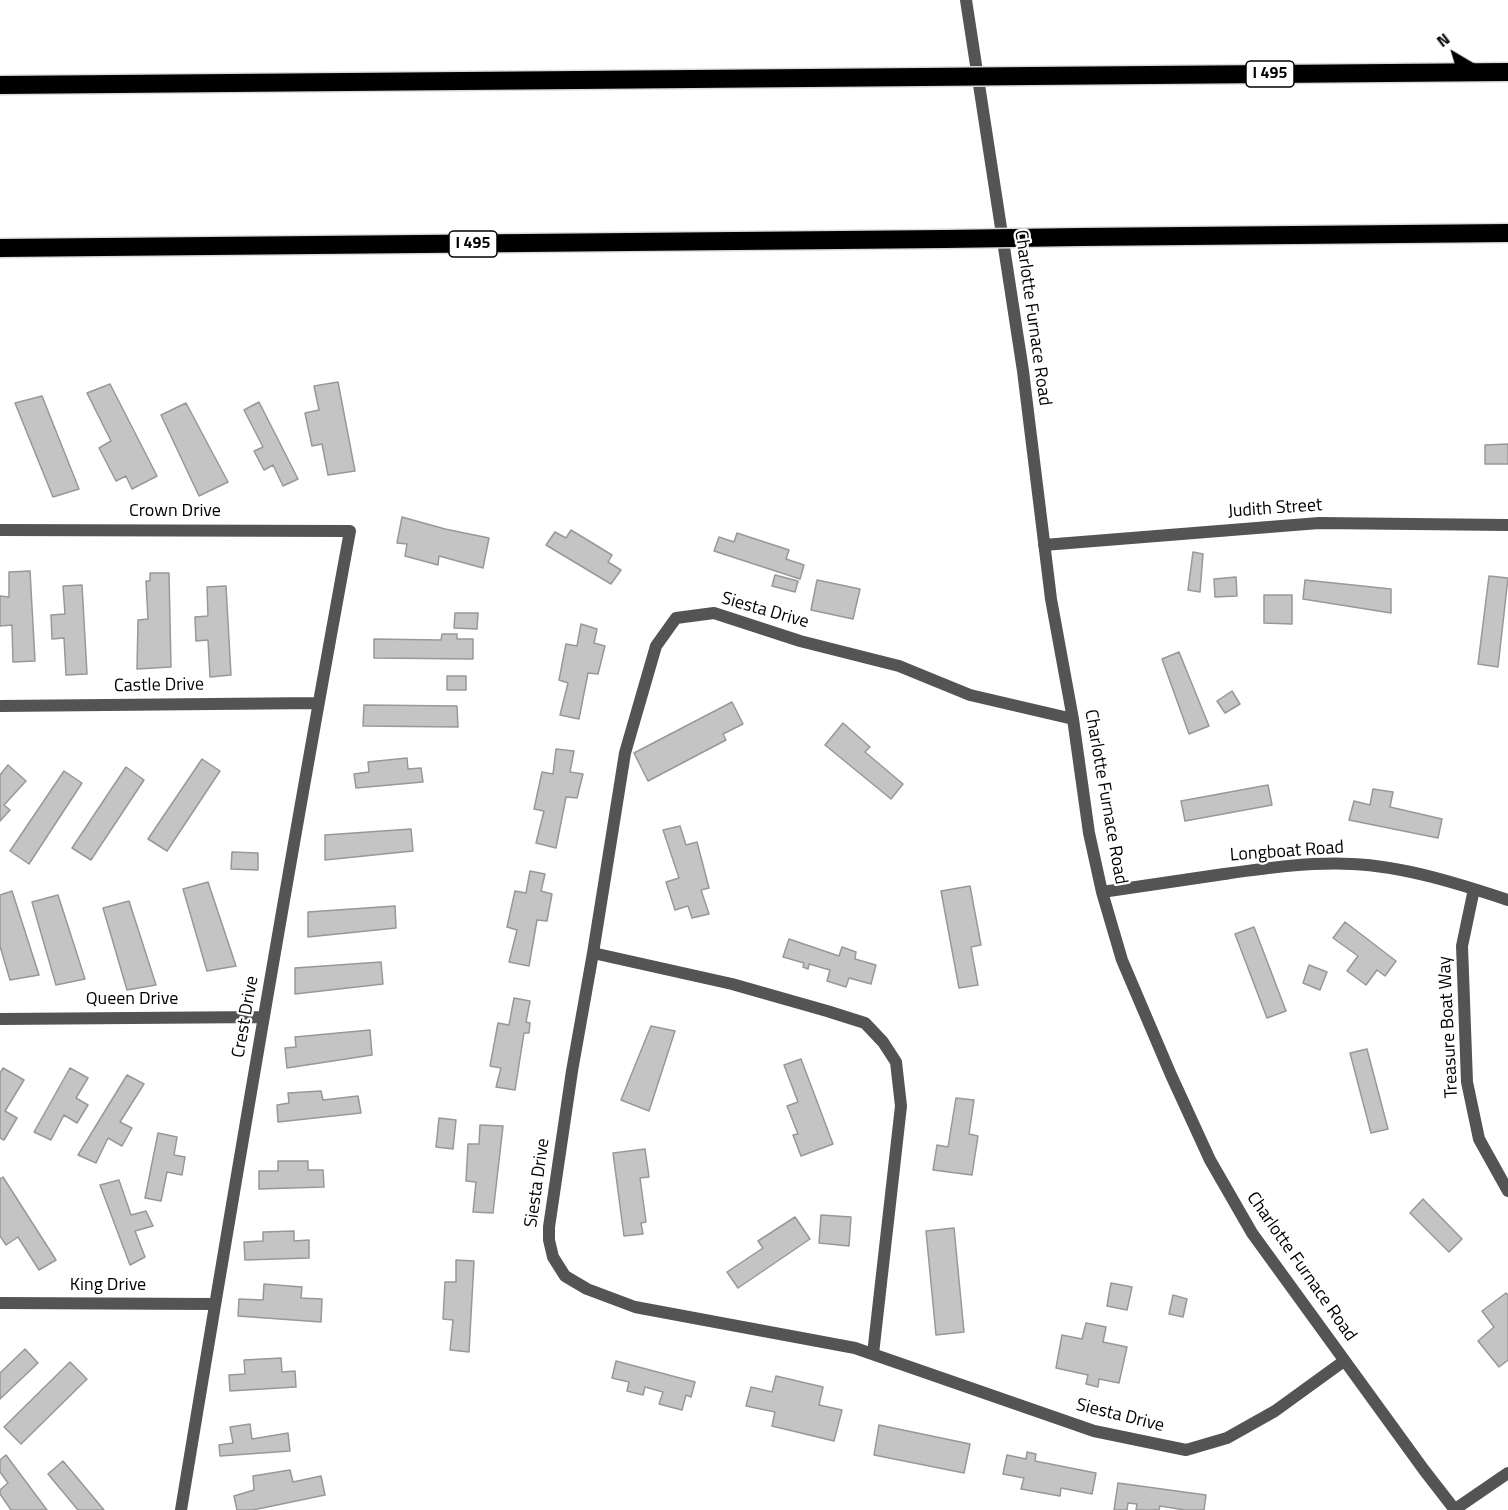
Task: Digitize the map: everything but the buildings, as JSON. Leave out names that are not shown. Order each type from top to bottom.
[{"type":"highway","name":"I 495","points":[[0,85],[1508,72]]},
{"type":"highway","name":"I 495","points":[[0,248],[1508,233]]},
{"type":"street","name":"Charlotte Furnace Road","points":[[966,0],[1021,359],[1051,599],[1073,719],[1089,834],[1102,892],[1122,960],[1171,1076],[1210,1160],[1252,1233],[1455,1510]]},
{"type":"street","name":"Judith Street","points":[[1044,545],[1318,523],[1508,525]]},
{"type":"street","name":"Crown Drive","points":[[0,530],[350,531]]},
{"type":"street","name":"Crest Drive","points":[[181,1510],[318,703],[350,531]]},
{"type":"street","name":"Siesta Drive","points":[[1073,719],[970,695],[899,666],[800,641],[714,613],[676,618],[656,646],[625,753],[594,953],[572,1071],[549,1227],[553,1257],[565,1276],[587,1289],[635,1307],[855,1348],[1094,1431],[1186,1450],[1227,1438],[1275,1411],[1344,1361]]},
{"type":"street","name":"Castle Drive","points":[[0,706],[318,703]]},
{"type":"street","name":"Longboat Road","points":[[1102,892],[1276,867],[1342,864],[1390,869],[1474,889],[1508,900]]},
{"type":"street","name":"Treasure Boat Way","points":[[1474,889],[1462,946],[1467,1082],[1479,1139],[1508,1191]]},
{"type":"street","points":[[594,953],[732,984],[827,1011],[865,1023],[883,1042],[896,1062],[901,1106],[873,1354]]},
{"type":"street","name":"Queen Drive","points":[[0,1019],[264,1017]]},
{"type":"street","name":"King Drive","points":[[0,1304],[215,1304]]},
{"type":"street","points":[[1455,1510],[1508,1473]]}]
